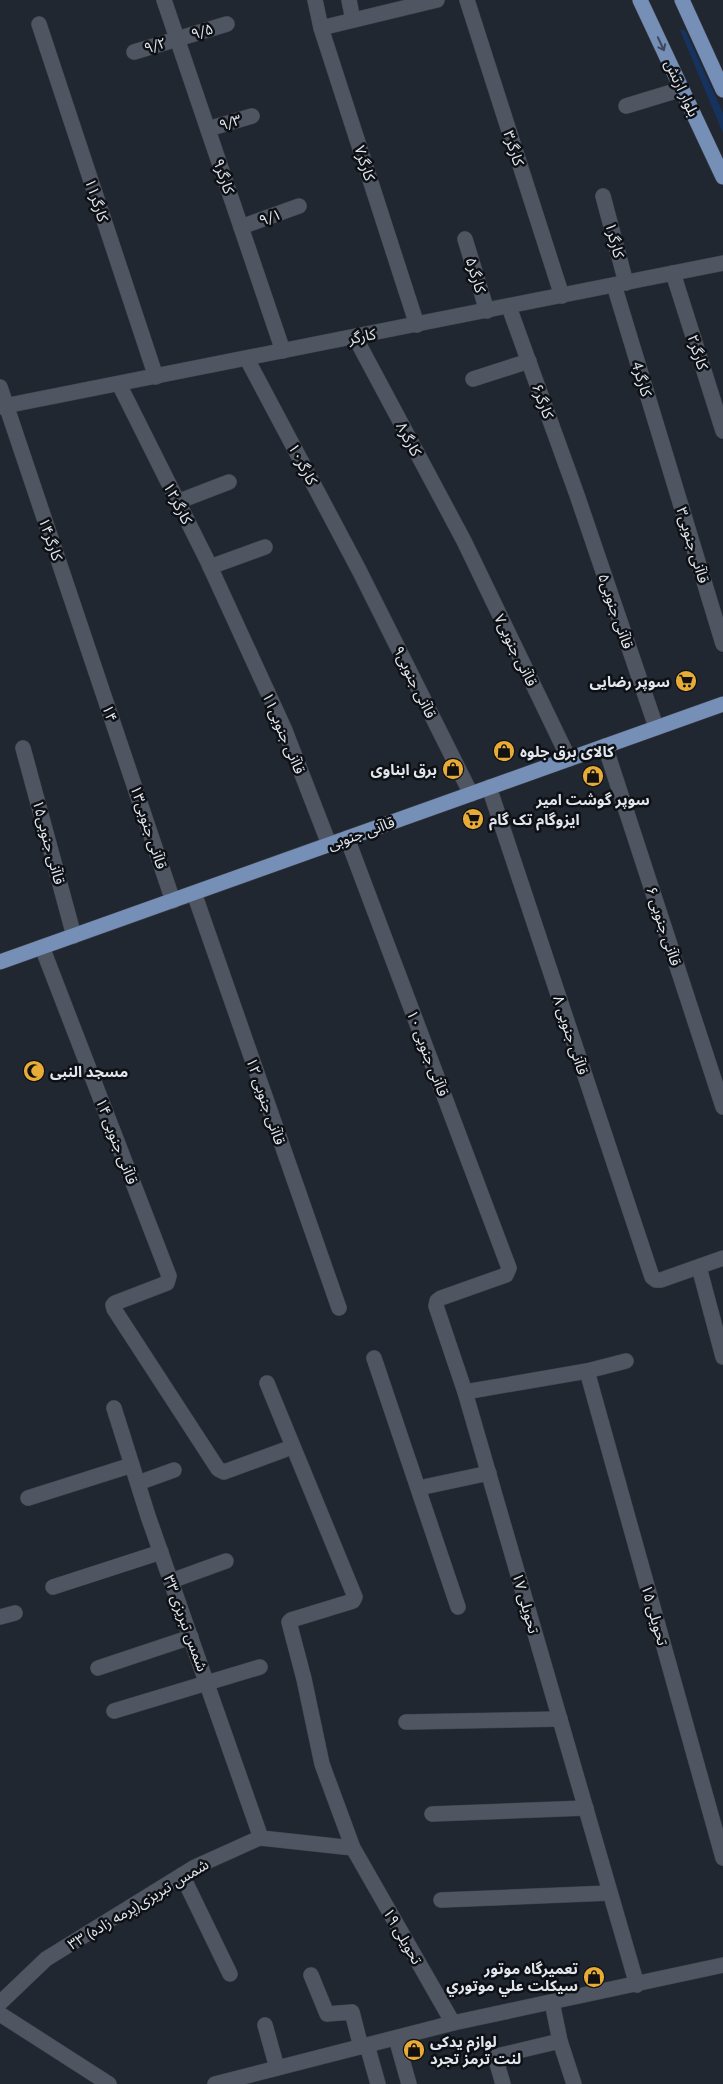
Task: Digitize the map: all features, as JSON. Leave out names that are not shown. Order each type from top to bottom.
[{"type":"main road","name":"بلوار ارتش","points":[[640,0],[723,177]]},
{"type":"main road","points":[[682,0],[723,90]]},
{"type":"main road","name":"قاآنی جنوبی","points":[[0,962],[605,746],[722,707]]},
{"type":"street","name":"کارگر۹","points":[[164,0],[283,351]]},
{"type":"street","name":"کارگر۷","points":[[315,0],[321,28],[417,325]]},
{"type":"street","points":[[349,0],[353,20]]},
{"type":"street","points":[[321,28],[437,0]]},
{"type":"street","name":"کارگر۳","points":[[467,0],[562,296]]},
{"type":"street","name":"کارگر۱۱","points":[[39,24],[156,377]]},
{"type":"street","name":"۹/۵","points":[[177,38],[228,24]]},
{"type":"street","name":"۹/۲","points":[[134,52],[177,38]]},
{"type":"street","points":[[626,106],[682,89]]},
{"type":"street","name":"۹/۳","points":[[208,129],[252,116]]},
{"type":"street","name":"کارگر۱","points":[[603,196],[620,284]]},
{"type":"street","name":"۹/۱","points":[[241,227],[299,206]]},
{"type":"street","name":"کارگر۵","points":[[465,239],[487,311]]},
{"type":"street","name":"کارگر","points":[[3,407],[723,263]]},
{"type":"street","name":"کارگر۲","points":[[673,273],[723,431]]},
{"type":"street","name":"4کارگر","points":[[620,284],[671,474]]},
{"type":"street","name":"کارگر۶","points":[[509,307],[577,496]]},
{"type":"street","name":"کارگر۸","points":[[355,337],[464,541]]},
{"type":"street","name":"کارگر۱۰","points":[[247,359],[359,570]]},
{"type":"street","points":[[473,379],[529,361]]},
{"type":"street","name":"کارگر۱۲","points":[[119,384],[236,623]]},
{"type":"street","name":"کارگر۱۴","points":[[0,387],[3,407],[96,672]]},
{"type":"street","name":"قاآنی جنوبی۳","points":[[671,474],[723,644]]},
{"type":"street","points":[[178,502],[229,482]]},
{"type":"street","name":"قاآنی جنوبی۵","points":[[577,496],[656,728]]},
{"type":"street","name":"قاآنی جنوبی۷","points":[[464,541],[569,759]]},
{"type":"street","points":[[210,567],[265,547]]},
{"type":"street","name":"قاآنی جنوبی۹","points":[[359,570],[471,794]]},
{"type":"street","name":"قاآنی جنوبی۱۱","points":[[236,623],[284,728],[329,844]]},
{"type":"street","name":"۱۴","points":[[96,672],[124,754]]},
{"type":"street","name":"قاآنی جنوبی ۶","points":[[605,746],[723,1107]]},
{"type":"street","name":"قاآنی جنوبی۱۵","points":[[23,748],[74,936]]},
{"type":"street","name":"قاآنی جنوبی۱۳","points":[[124,754],[173,900]]},
{"type":"street","name":"قاآنی جنوبی ۸","points":[[489,788],[652,1277],[656,1280],[699,1267]]},
{"type":"street","name":"قاآنی جنوبی ۱۰","points":[[347,838],[509,1268]]},
{"type":"street","name":"قاآنی جنوبی ۱۲","points":[[194,893],[339,1308]]},
{"type":"street","name":"قاآنی جنوبی ۱۴","points":[[42,948],[169,1276],[167,1283],[115,1303],[113,1305],[114,1309],[218,1469],[224,1472],[284,1450]]},
{"type":"street","points":[[723,1258],[699,1267],[723,1357]]},
{"type":"street","name":"تحویلی ۱۷","points":[[509,1268],[506,1275],[437,1301],[436,1306],[465,1392],[637,1985]]},
{"type":"street","points":[[374,1358],[458,1607]]},
{"type":"street","points":[[465,1392],[587,1371],[626,1361]]},
{"type":"street","name":"تحویلی ۱۵","points":[[587,1371],[723,1858]]},
{"type":"street","name":"تحویلی ۱۹","points":[[268,1383],[355,1597],[353,1601],[289,1622],[304,1679],[322,1764],[353,1848],[453,2023]]},
{"type":"street","name":"شمس تبریزی ۳۳","points":[[114,1408],[161,1552],[261,1838]]},
{"type":"street","points":[[28,1498],[132,1465]]},
{"type":"street","points":[[138,1483],[174,1470]]},
{"type":"street","points":[[419,1488],[488,1473]]},
{"type":"street","points":[[53,1587],[161,1552]]},
{"type":"street","points":[[171,1581],[226,1562]]},
{"type":"street","points":[[98,1668],[191,1637]]},
{"type":"street","points":[[114,1711],[260,1667]]},
{"type":"street","points":[[406,1722],[560,1719]]},
{"type":"street","points":[[432,1814],[586,1808]]},
{"type":"street","name":"۳۳ شمس تبریزی(پرمه زاده)","points":[[0,2004],[46,1959],[195,1867],[261,1838],[353,1848]]},
{"type":"street","points":[[182,1875],[230,1974]]},
{"type":"street","points":[[442,1900],[610,1892]]},
{"type":"street","points":[[215,2084],[453,2023],[723,1965]]},
{"type":"street","points":[[311,1975],[327,2014],[352,2012],[378,2084]]},
{"type":"street","points":[[552,2002],[560,2042],[574,2084]]},
{"type":"street","points":[[0,2014],[109,2084]]},
{"type":"street","points":[[266,2026],[277,2068]]},
{"type":"street","points":[[396,2038],[409,2084]]},
{"type":"street","points":[[504,2084],[496,2060],[497,2056],[560,2042]]},
{"type":"shaded area","points":[[680,30],[685,30],[723,113],[723,133]]},
{"type":"place","name":"سوپر رضایی","points":[[686,681]]},
{"type":"place","name":"کالای برق جلوه","points":[[504,751]]},
{"type":"place","name":"برق ابناوی","points":[[453,769]]},
{"type":"place","name":"سوپر گوشت امیر","points":[[593,776]]},
{"type":"place","name":"ایزوگام تک گام","points":[[473,819]]},
{"type":"place","name":"مسجد النبی","points":[[34,1071]]},
{"type":"place","name":"تعميرگاه موتور سيكلت علي موتوري","points":[[594,1977]]},
{"type":"place","name":"لوازم یدکی لنت ترمز تجرد","points":[[414,2050]]}]
